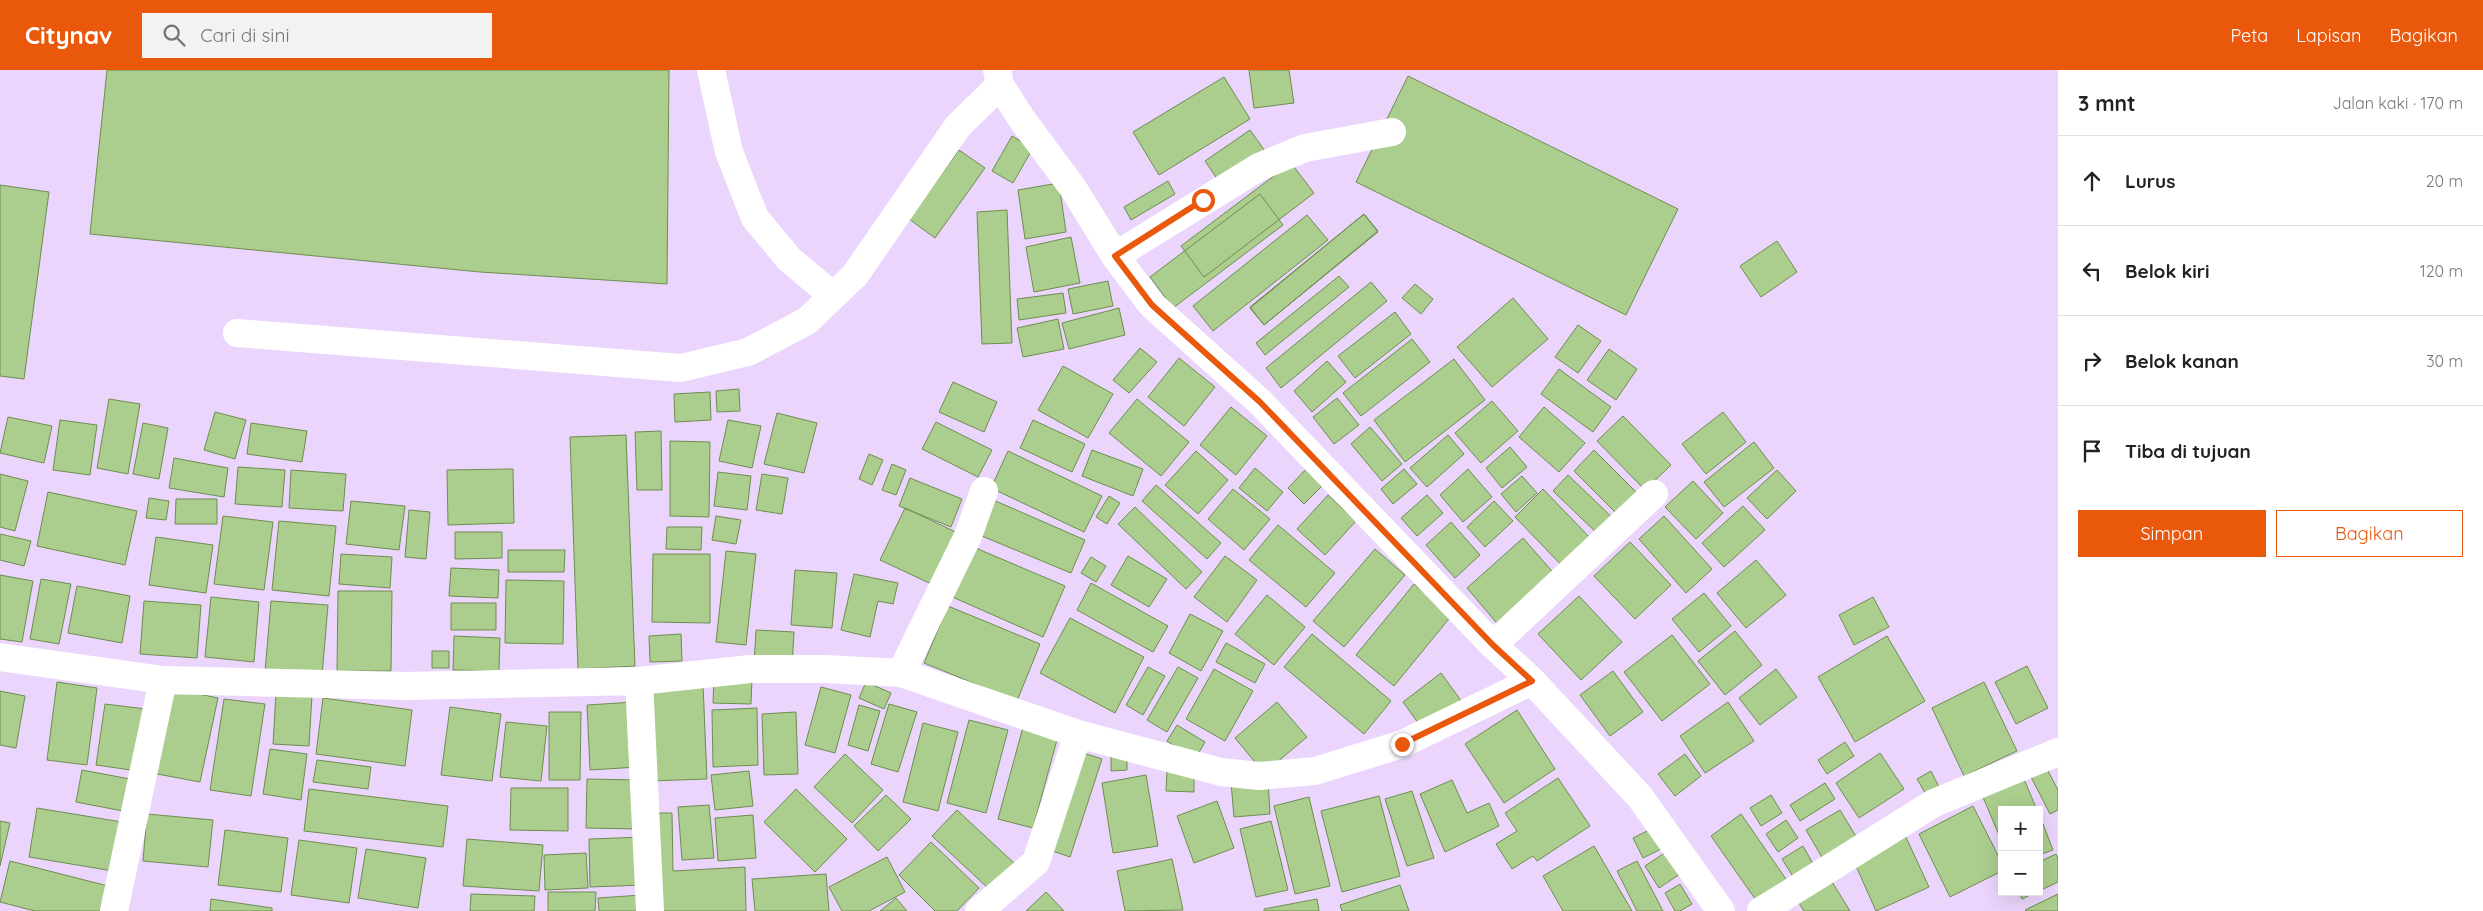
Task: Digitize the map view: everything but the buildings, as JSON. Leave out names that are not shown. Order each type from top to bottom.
[{"type":"street","points":[[711,70],[729,152],[755,218],[789,260],[833,296]]},
{"type":"street","points":[[237,334],[681,368],[748,352],[807,321],[855,275],[958,126],[998,78],[1020,118],[1073,188],[1115,256],[1152,305],[1260,402],[1493,645],[1532,681],[1640,797],[1721,911]]},
{"type":"street","points":[[1115,256],[1260,167],[1305,148],[1392,132]]},
{"type":"street","points":[[901,673],[964,544],[984,491]]},
{"type":"street","points":[[1493,645],[1654,494]]},
{"type":"street","points":[[0,657],[163,680],[405,686],[639,681],[750,669],[826,669],[901,673],[1078,734],[1221,772],[1258,776],[1315,771],[1402,744],[1532,681]]},
{"type":"street","points":[[114,911],[163,680]]},
{"type":"street","points":[[639,681],[650,911]]},
{"type":"street","points":[[979,911],[1036,862],[1078,734]]},
{"type":"street","points":[[1761,911],[1934,804],[2058,752]]},
{"type":"route","points":[[1203,200],[1115,256],[1152,305],[1260,402],[1493,645],[1532,681],[1402,744]]}]
